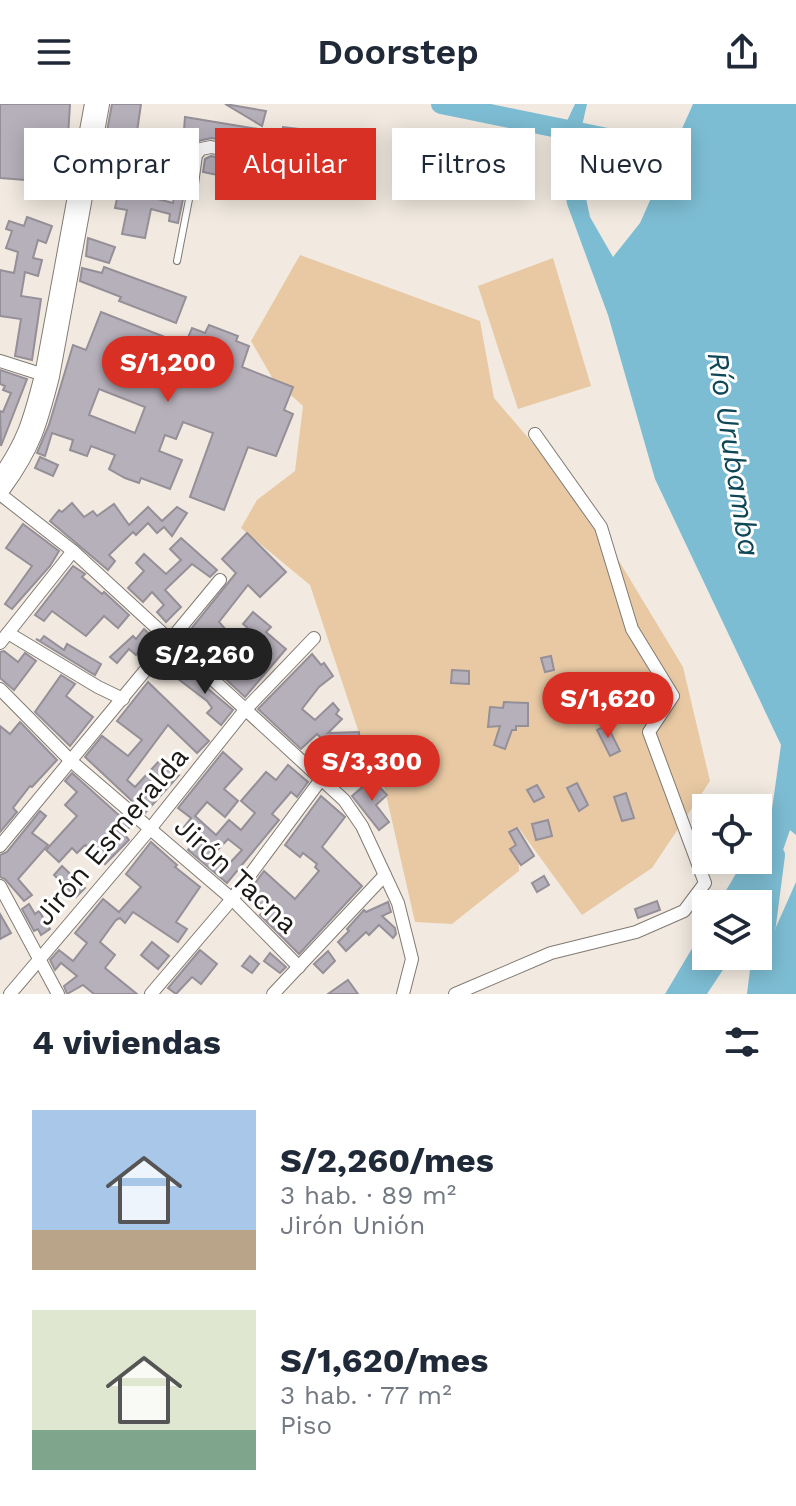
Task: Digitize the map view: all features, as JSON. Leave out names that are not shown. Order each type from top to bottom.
[{"type":"highway","points":[[83,128],[86,104]]},
{"type":"highway","points":[[91,128],[97,104]]},
{"type":"highway","points":[[0,485],[29,441],[74,200]]},
{"type":"highway","points":[[0,470],[23,430],[42,375]]},
{"type":"street","points":[[0,361],[42,375]]},
{"type":"street","points":[[455,994],[551,953],[636,932],[684,911],[705,883],[649,732],[673,696],[632,629],[601,527],[535,434]]},
{"type":"street","points":[[0,494],[73,551],[344,800],[362,826],[398,903],[412,959],[403,994]]},
{"type":"street","points":[[73,551],[4,638],[123,699]]},
{"type":"street","points":[[0,846],[220,580]]},
{"type":"street","name":"Jirón Esmeralda","points":[[10,994],[150,829],[245,710],[314,638]]},
{"type":"street","name":"Jirón Tacna","points":[[0,689],[71,761],[232,899],[299,967]]},
{"type":"street","points":[[151,994],[232,899],[322,778]]},
{"type":"street","points":[[273,994],[385,875]]},
{"type":"street","points":[[0,886],[58,994]]},
{"type":"lane","points":[[177,261],[189,200]]},
{"type":"shaded area","points":[[300,255],[480,321],[494,398],[584,503],[683,667],[710,781],[701,794],[692,794],[692,808],[652,868],[582,915],[518,827],[519,871],[452,924],[415,922],[382,777],[362,742],[310,585],[241,528],[257,500],[295,471],[303,406],[273,379],[251,341]]},
{"type":"shaded area","points":[[553,258],[591,386],[518,409],[478,286]]},
{"type":"water","points":[[575,104],[587,104],[582,128],[564,128]]},
{"type":"water","points":[[693,104],[796,104],[796,835],[790,830],[769,890],[726,890],[736,874],[772,874],[772,809],[781,745],[655,479],[608,315],[566,200],[586,200],[590,217],[613,257],[640,223],[650,200],[691,200],[691,128],[682,128]]},
{"type":"water","points":[[796,882],[796,994],[757,994],[764,970],[772,970],[772,941]]},
{"type":"water","points":[[692,949],[692,970],[723,970],[707,994],[665,994]]},
{"type":"building","points":[[0,104],[70,104],[68,128],[24,128],[24,180],[0,178]]},
{"type":"building","points":[[112,104],[141,104],[138,128],[108,128]]},
{"type":"building","points":[[225,104],[266,111],[262,126]]},
{"type":"building","points":[[185,117],[252,128],[215,128],[215,139],[199,141],[199,128],[184,128]]},
{"type":"building","points":[[215,157],[215,174],[203,172],[205,159]]},
{"type":"building","points":[[117,200],[173,203],[174,200],[183,200],[178,223],[169,221],[170,214],[151,209],[145,238],[122,234],[127,210],[115,208]]},
{"type":"building","points":[[27,217],[52,226],[46,243],[38,240],[33,258],[42,260],[38,276],[25,272],[21,296],[41,299],[32,360],[15,356],[21,319],[0,316],[0,270],[14,273],[18,252],[6,248],[12,231],[6,229],[9,221],[24,226]]},
{"type":"building","points":[[88,238],[115,247],[109,263],[86,256]]},
{"type":"building","points":[[104,267],[186,297],[176,323],[119,301],[121,297],[80,281],[82,268],[102,273]]},
{"type":"building","points":[[101,312],[185,345],[192,328],[205,333],[209,325],[238,336],[236,341],[249,346],[242,367],[293,387],[284,410],[293,414],[276,456],[248,447],[224,510],[190,497],[213,433],[183,422],[176,439],[165,435],[159,451],[182,460],[170,489],[141,478],[139,483],[125,478],[109,469],[115,455],[91,446],[87,456],[70,450],[73,440],[52,433],[45,456],[37,453],[49,425],[73,345],[86,350]],"holes":[[[99,389],[145,407],[135,433],[89,415]]]},
{"type":"building","points":[[0,370],[27,379],[1,446],[0,411],[3,412],[11,393],[3,390],[5,386],[0,384]]},
{"type":"building","points":[[40,457],[58,465],[53,476],[35,468]]},
{"type":"building","points":[[72,503],[84,517],[93,511],[97,516],[114,504],[129,525],[148,507],[162,521],[177,507],[187,513],[172,536],[164,527],[157,533],[148,523],[136,535],[133,532],[109,555],[115,561],[108,570],[50,521],[59,510],[62,512]]},
{"type":"building","points":[[23,524],[59,551],[50,566],[12,609],[5,604],[32,566],[6,548]]},
{"type":"building","points":[[247,533],[286,572],[260,597],[248,585],[219,622],[227,631],[210,651],[201,644],[195,651],[183,639],[236,573],[222,559]]},
{"type":"building","points":[[181,538],[217,570],[210,577],[192,564],[165,590],[181,607],[166,622],[157,612],[164,605],[152,592],[143,602],[128,588],[144,571],[136,563],[144,554],[166,574],[181,560],[170,549]]},
{"type":"building","points":[[73,566],[129,615],[118,628],[104,616],[86,636],[52,611],[44,621],[35,615]]},
{"type":"building","points":[[253,612],[271,627],[266,632],[286,649],[245,697],[217,671],[240,645],[253,656],[264,642],[243,624]]},
{"type":"building","points":[[144,629],[157,641],[150,650],[146,647],[136,655],[129,649],[117,663],[110,657],[133,636],[136,639]]},
{"type":"building","points":[[44,636],[64,650],[67,644],[101,664],[95,675],[36,639],[40,641]]},
{"type":"building","points":[[4,651],[18,662],[25,653],[36,661],[14,690],[0,678],[0,652]]},
{"type":"building","points":[[312,654],[321,665],[324,663],[333,676],[319,687],[302,709],[315,720],[333,703],[339,710],[336,714],[342,719],[328,733],[359,732],[360,747],[331,748],[317,734],[301,749],[258,709]]},
{"type":"building","points":[[551,656],[554,670],[545,672],[541,658]]},
{"type":"building","points":[[180,665],[233,710],[221,725],[207,713],[212,708],[207,701],[173,675]]},
{"type":"building","points":[[452,670],[469,671],[469,684],[451,683]]},
{"type":"building","points":[[61,675],[75,684],[66,696],[93,717],[70,746],[35,712]]},
{"type":"building","points":[[148,682],[209,741],[197,753],[168,725],[127,780],[135,787],[161,759],[179,775],[145,813],[85,757],[102,736],[128,756],[142,740],[117,721]]},
{"type":"building","points":[[576,695],[582,706],[572,712],[565,700]]},
{"type":"building","points":[[504,702],[528,703],[528,726],[516,726],[516,730],[512,730],[505,749],[494,745],[500,726],[488,727],[490,707],[503,708]]},
{"type":"building","points":[[20,722],[57,760],[30,786],[13,808],[17,812],[0,832],[0,726],[10,734]]},
{"type":"building","points":[[607,725],[620,751],[610,756],[597,730]]},
{"type":"building","points":[[223,752],[242,769],[224,789],[238,801],[225,817],[207,802],[195,816],[216,835],[229,820],[241,830],[255,813],[241,801],[266,772],[276,780],[288,765],[308,782],[297,797],[291,792],[272,814],[279,820],[227,883],[188,850],[198,839],[184,827],[191,818],[178,808]],"holes":[[[228,839],[242,850],[225,868],[212,856]]]},
{"type":"building","points":[[342,763],[362,768],[360,777],[340,772]]},
{"type":"building","points":[[72,773],[131,826],[124,834],[129,840],[105,864],[85,845],[77,853],[72,848],[59,862],[46,850],[77,816],[65,805],[77,792],[65,781]]},
{"type":"building","points":[[372,779],[387,795],[376,805],[389,822],[379,830],[352,796]]},
{"type":"building","points":[[577,783],[588,805],[579,811],[567,788]]},
{"type":"building","points":[[537,785],[544,797],[534,802],[527,790]]},
{"type":"building","points":[[626,793],[634,818],[622,821],[614,797]]},
{"type":"building","points":[[321,796],[345,817],[322,847],[362,886],[299,954],[260,915],[265,910],[255,902],[261,895],[252,887],[264,871],[295,899],[319,871],[315,867],[317,864],[303,853],[300,857],[285,845]]},
{"type":"building","points":[[40,811],[46,816],[32,833],[48,845],[18,879],[32,895],[24,901],[0,877],[0,855],[7,852]]},
{"type":"building","points":[[548,820],[552,836],[536,840],[532,824]]},
{"type":"building","points":[[517,828],[534,856],[521,865],[510,849],[516,845],[509,832]]},
{"type":"building","points":[[151,842],[200,887],[176,922],[187,929],[178,942],[133,912],[125,923],[120,918],[116,920],[100,942],[115,955],[105,968],[137,994],[94,994],[83,985],[67,994],[64,986],[77,976],[61,963],[55,970],[50,960],[59,950],[73,961],[87,943],[75,933],[103,899],[119,912],[141,887],[126,874]]},
{"type":"building","points":[[62,866],[85,888],[76,897],[54,875]]},
{"type":"building","points":[[544,876],[549,885],[537,892],[532,883]]},
{"type":"building","points":[[657,901],[660,910],[638,918],[635,909]]},
{"type":"building","points":[[388,902],[391,912],[382,916],[395,928],[393,938],[379,925],[369,935],[366,932],[346,951],[338,942],[349,931],[347,929],[364,910],[366,912]]},
{"type":"building","points":[[29,904],[35,914],[39,911],[50,929],[41,935],[38,929],[34,931],[22,909]]},
{"type":"building","points":[[0,914],[11,933],[0,939]]},
{"type":"building","points":[[152,942],[169,956],[158,969],[141,955]]},
{"type":"building","points":[[200,950],[217,964],[201,984],[192,977],[176,994],[168,988]]},
{"type":"building","points":[[328,951],[335,961],[323,973],[314,964]]},
{"type":"building","points":[[270,953],[286,967],[280,973],[264,961]]},
{"type":"building","points":[[250,956],[259,964],[252,973],[242,966]]},
{"type":"building","points":[[348,980],[358,994],[328,994]]},
{"type":"waterway","points":[[441,104],[700,157]]},
{"type":"waterway","name":"Río Urubamba","points":[[757,994],[775,855]]}]
